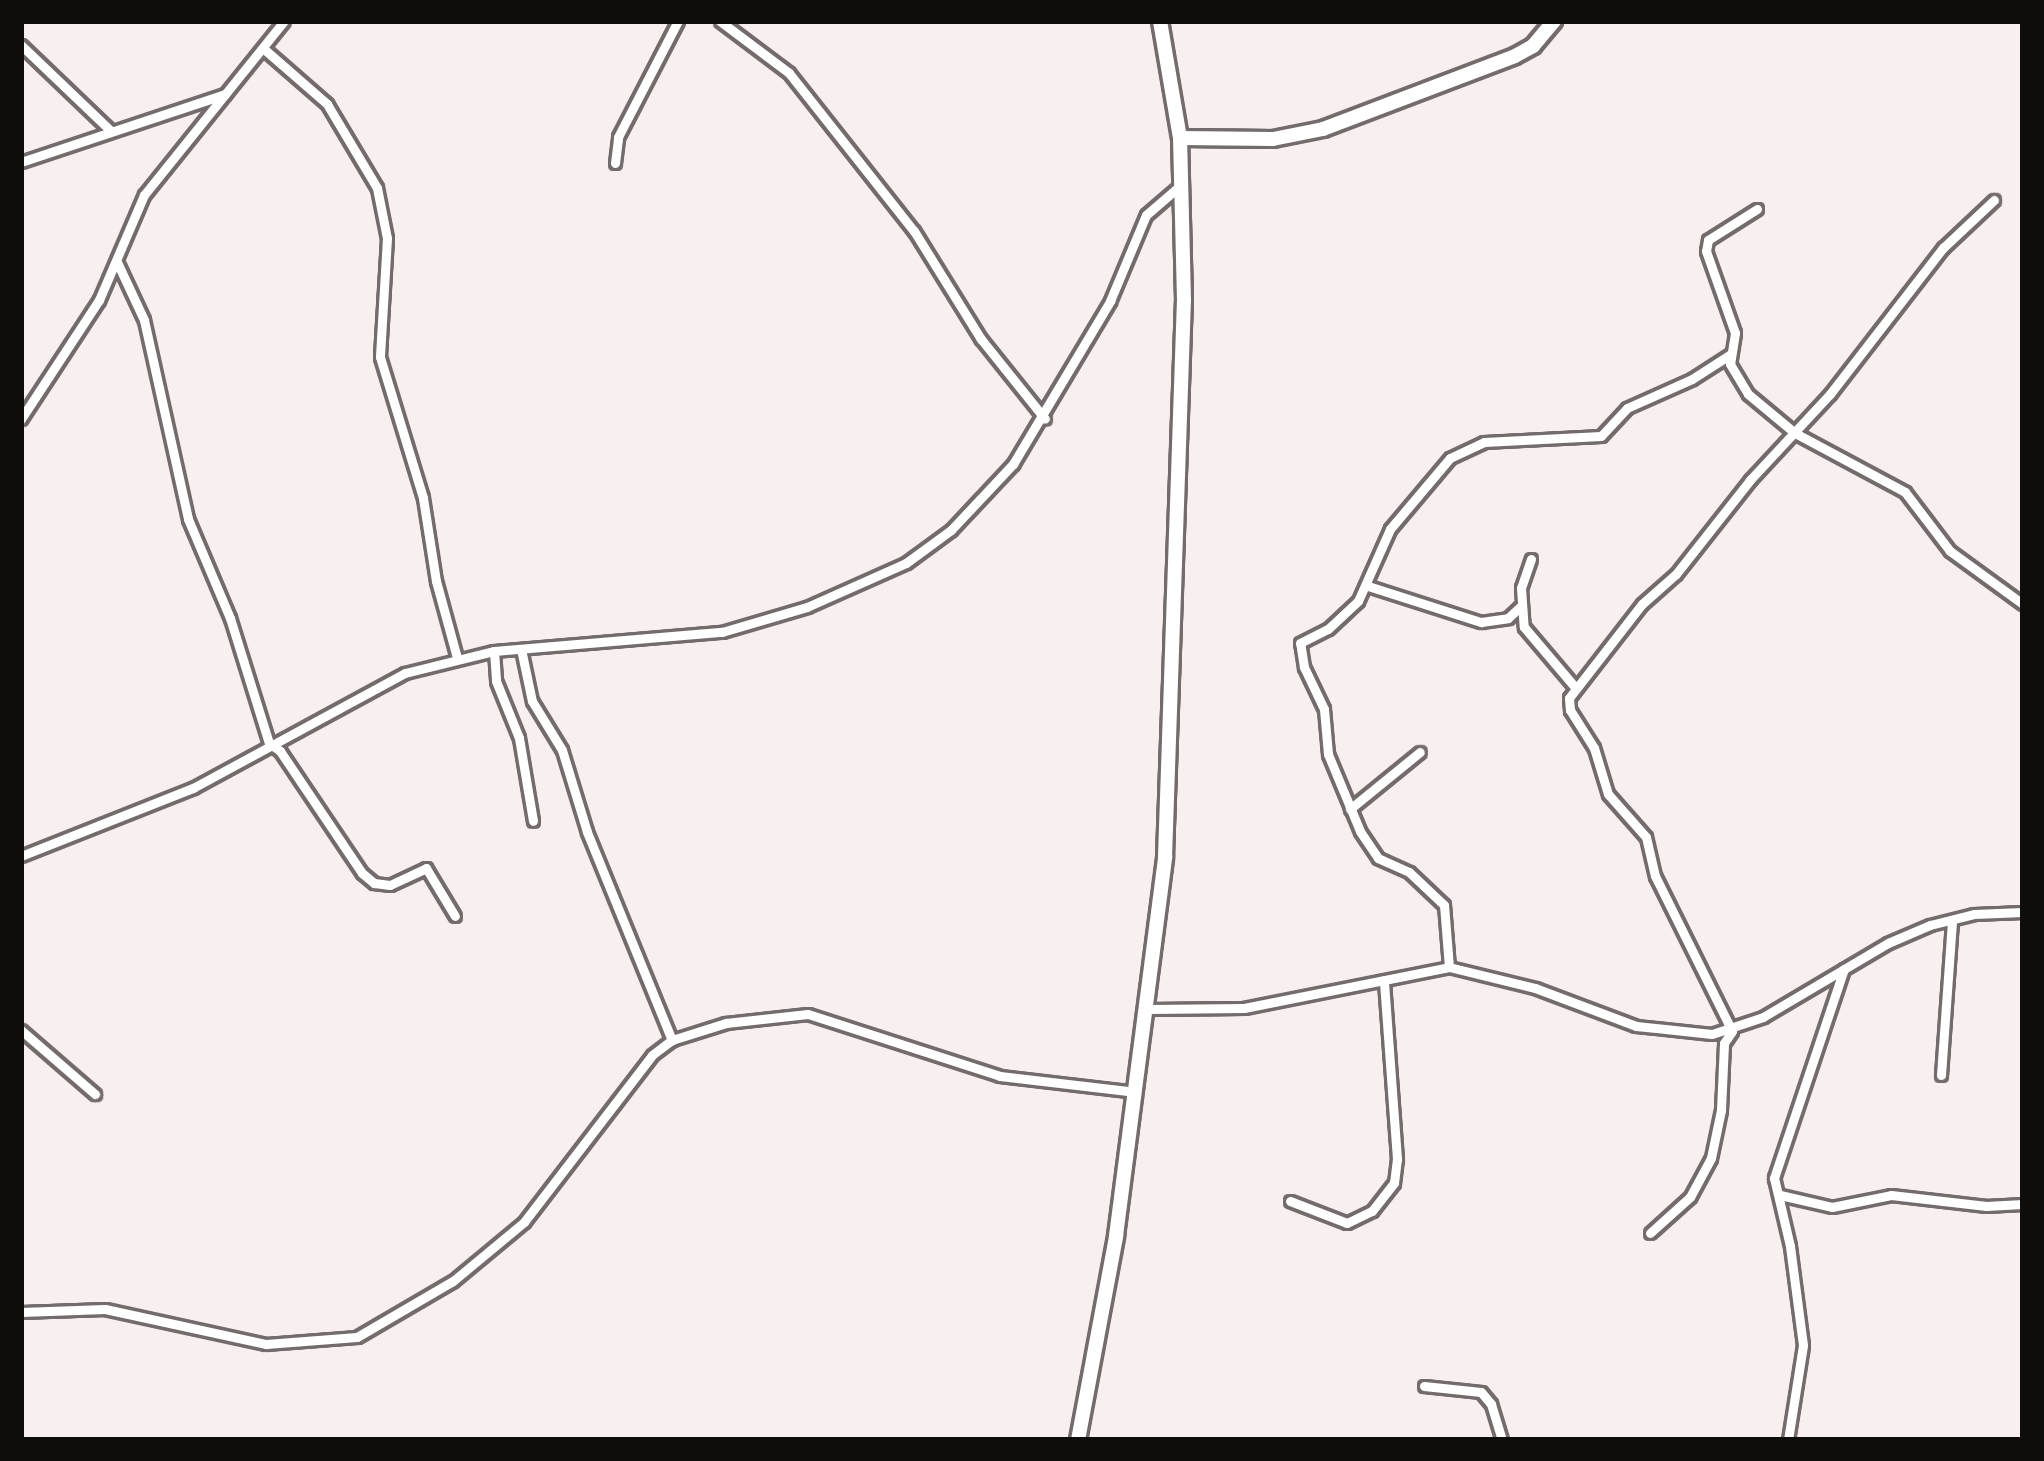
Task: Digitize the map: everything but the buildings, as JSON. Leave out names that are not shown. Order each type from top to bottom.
[{"type":"main road","points":[[1078,1440],[1136,1093],[1165,857],[1183,378],[1182,184],[1180,138],[1160,21]]},
{"type":"main road","points":[[1180,138],[1273,140],[1323,129],[1515,56],[1533,46],[1554,21]]},
{"type":"street","points":[[21,419],[117,262],[144,195],[284,21]]},
{"type":"street","points":[[615,163],[618,137],[678,21]]},
{"type":"street","points":[[720,21],[788,74],[914,231],[981,339],[1045,418]]},
{"type":"street","points":[[21,45],[111,130]]},
{"type":"street","points":[[263,50],[327,104],[376,188],[387,238],[380,358],[423,498],[436,581],[457,658]]},
{"type":"street","points":[[21,162],[230,92]]},
{"type":"street","points":[[21,856],[144,811],[405,673],[494,651],[722,632],[807,607],[876,578],[951,530],[1013,464],[1045,418],[1118,286],[1146,215],[1182,184]]},
{"type":"street","points":[[1732,1031],[1655,876],[1646,836],[1608,794],[1594,748],[1570,710],[1574,686],[1795,433],[1943,248],[1994,200]]},
{"type":"street","points":[[1756,209],[1708,240],[1706,251],[1735,333],[1731,354],[1748,394],[1795,433],[1905,492],[1950,551],[2023,604]]},
{"type":"street","points":[[117,262],[143,320],[188,519],[247,665],[269,743],[280,751],[362,874],[390,885],[426,868],[455,916]]},
{"type":"street","points":[[1449,967],[1444,905],[1409,872],[1378,858],[1350,808],[1328,754],[1324,709],[1299,652],[1300,643],[1349,612],[1368,586],[1390,529],[1450,458],[1484,442],[1601,436],[1628,407],[1692,379],[1731,354]]},
{"type":"street","points":[[1531,559],[1520,607],[1524,627],[1574,686]]},
{"type":"street","points":[[1368,586],[1481,622],[1508,618],[1520,607]]},
{"type":"street","points":[[521,649],[532,701],[562,750],[587,832],[672,1040]]},
{"type":"street","points":[[494,651],[496,680],[519,738],[533,821]]},
{"type":"street","points":[[1350,808],[1420,752]]},
{"type":"street","points":[[1650,1233],[1690,1197],[1711,1158],[1721,1110],[1724,1043],[1732,1031],[1888,943],[1952,920],[2023,912]]},
{"type":"street","points":[[1941,1076],[1952,920]]},
{"type":"street","points":[[1148,1009],[1244,1008],[1449,967],[1535,988],[1636,1027],[1732,1031]]},
{"type":"street","points":[[1788,1440],[1803,1346],[1774,1178],[1844,969]]},
{"type":"street","points":[[1290,1201],[1347,1222],[1372,1211],[1394,1184],[1397,1159],[1384,980]]},
{"type":"street","points":[[21,1312],[105,1309],[266,1344],[357,1337],[453,1281],[524,1222],[652,1055],[672,1040],[779,1012],[808,1014],[1000,1076],[1136,1093]]},
{"type":"street","points":[[21,1030],[94,1094]]},
{"type":"street","points":[[1780,1195],[1832,1207],[1891,1195],[1986,1206],[2023,1204]]},
{"type":"street","points":[[1424,1386],[1481,1392],[1499,1423],[1502,1440]]}]
